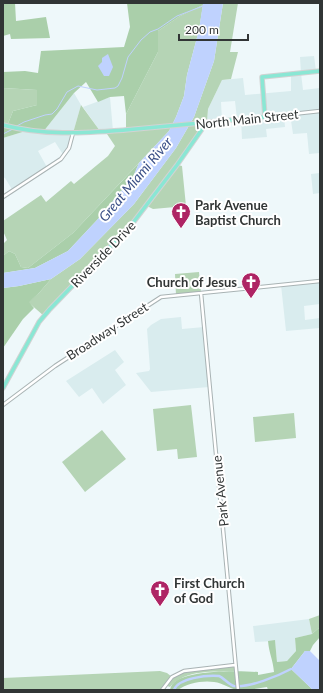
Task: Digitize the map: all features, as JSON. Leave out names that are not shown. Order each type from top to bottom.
[{"type":"main road","points":[[265,116],[262,77],[320,71]]},
{"type":"main road","name":"North Main Street","points":[[5,125],[29,130],[73,133],[174,126],[265,116]]},
{"type":"main road","name":"Riverside Drive","points":[[3,388],[39,322],[132,224],[177,165],[207,122]]},
{"type":"street","name":"North Main Street","points":[[265,116],[320,112]]},
{"type":"street","points":[[3,197],[62,160],[69,148],[73,133]]},
{"type":"street","name":"Broadway Street","points":[[3,405],[55,366],[161,297],[320,281]]},
{"type":"street","name":"Park Avenue","points":[[201,293],[238,690]]},
{"type":"street","points":[[162,690],[172,677],[177,674],[190,670],[235,665]]},
{"type":"shaded area","points":[[314,56],[316,71],[301,73],[300,57]]},
{"type":"shaded area","points":[[301,73],[303,90],[320,88],[320,153],[309,154],[307,133],[293,134],[290,114],[284,115],[285,127],[266,129],[267,137],[242,139],[241,119],[237,119],[235,101],[221,102],[222,121],[207,122],[208,109],[222,80],[243,78],[245,95],[291,91],[291,74]]},
{"type":"shaded area","points":[[74,93],[81,105],[67,154],[64,156],[55,142],[38,151],[48,169],[13,191],[3,177],[3,138],[29,130],[43,132]]},
{"type":"shaded area","points":[[110,97],[113,131],[100,131],[83,107]]},
{"type":"shaded area","points":[[320,173],[320,193],[313,194],[311,174]]},
{"type":"shaded area","points":[[320,281],[320,304],[304,306],[305,320],[320,318],[320,328],[286,331],[281,285]]},
{"type":"shaded area","points":[[181,317],[182,329],[204,327],[209,387],[151,392],[136,373],[149,371],[150,369],[147,329],[161,319]]},
{"type":"shaded area","points":[[115,350],[124,362],[115,370],[126,385],[103,404],[92,388],[79,397],[66,381]]},
{"type":"shaded area","points":[[309,619],[312,634],[295,638],[296,651],[287,661],[277,662],[275,641],[255,642],[253,626]]},
{"type":"green space","points":[[3,3],[15,3],[16,21],[46,17],[50,38],[11,39],[10,34],[3,36]]},
{"type":"green space","points":[[127,3],[203,3],[203,5],[180,16],[158,31],[158,52],[126,114],[124,96],[110,97],[98,102],[86,82],[74,93],[43,132],[29,130],[3,138],[3,125],[7,126],[13,111],[37,105],[37,90],[3,88],[3,72],[25,71],[38,73],[41,51],[124,47],[130,27]]},
{"type":"green space","points":[[223,3],[238,3],[230,52],[238,52],[231,79],[222,80],[208,109],[207,122],[178,165],[182,166],[186,206],[153,209],[147,206],[44,316],[28,302],[39,293],[51,279],[80,259],[134,204],[176,148],[194,117],[214,61]]},
{"type":"green space","points":[[203,5],[199,30],[187,75],[184,96],[169,131],[73,233],[28,268],[21,267],[15,254],[9,251],[3,256],[3,244],[7,240],[3,231],[3,221],[41,195],[46,202],[71,181],[74,184],[108,156],[115,146],[105,131],[126,129],[126,114],[158,52],[158,31],[180,16]]},
{"type":"green space","points":[[3,88],[37,90],[37,105],[13,111],[7,126],[3,125]]},
{"type":"green space","points":[[81,105],[100,131],[73,133]]},
{"type":"green space","points":[[139,163],[133,177],[98,219],[68,251],[35,268],[3,273],[3,256],[9,251],[15,254],[21,267],[28,268],[73,233]]},
{"type":"green space","points":[[199,272],[201,293],[176,295],[175,274]]},
{"type":"green space","points":[[51,279],[29,302],[34,308],[23,319],[3,348],[3,288]]},
{"type":"green space","points":[[191,405],[197,457],[178,459],[177,449],[157,451],[153,409]]},
{"type":"green space","points":[[294,413],[296,438],[255,442],[253,417]]},
{"type":"green space","points":[[102,430],[126,459],[85,492],[62,462]]},
{"type":"green space","points":[[320,615],[320,627],[312,634],[309,619]]},
{"type":"green space","points":[[320,627],[320,637],[310,651],[305,651],[291,669],[313,690],[268,690],[267,687],[238,690],[210,681],[205,681],[190,684],[178,690],[170,690],[174,683],[195,674],[238,671],[258,672],[258,675],[274,672],[268,641],[275,640],[277,662],[287,661],[296,651],[295,638],[312,634]]},
{"type":"green space","points":[[235,665],[236,671],[192,674],[176,681],[170,687],[165,685],[162,690],[3,690],[3,678],[160,671],[167,673],[172,677],[184,671]]},
{"type":"water","name":"Great Miami River","points":[[203,3],[223,3],[214,61],[194,117],[176,148],[134,204],[80,259],[51,279],[3,288],[3,273],[35,268],[68,251],[98,219],[133,177],[139,163],[169,131],[184,96],[187,75],[199,30]]},
{"type":"water","points":[[108,54],[113,67],[109,76],[104,76],[98,66],[102,62],[102,58]]},
{"type":"water","points":[[305,651],[310,651],[320,661],[320,690],[313,690],[291,669]]},
{"type":"waterway","points":[[15,127],[24,122],[52,114],[57,109],[67,92],[78,86],[97,90],[115,88],[118,86],[122,78],[128,57],[141,40],[150,32],[158,29],[177,16],[203,6]]},
{"type":"waterway","points":[[3,134],[13,129]]},
{"type":"waterway","points":[[174,690],[181,683],[194,678],[219,676],[234,686],[240,686],[263,681],[291,669]]},
{"type":"place","name":"Park Avenue Baptist Church","points":[[181,229]]},
{"type":"place","name":"Church of Jesus","points":[[251,299]]},
{"type":"place","name":"First Church of God","points":[[160,607]]}]
